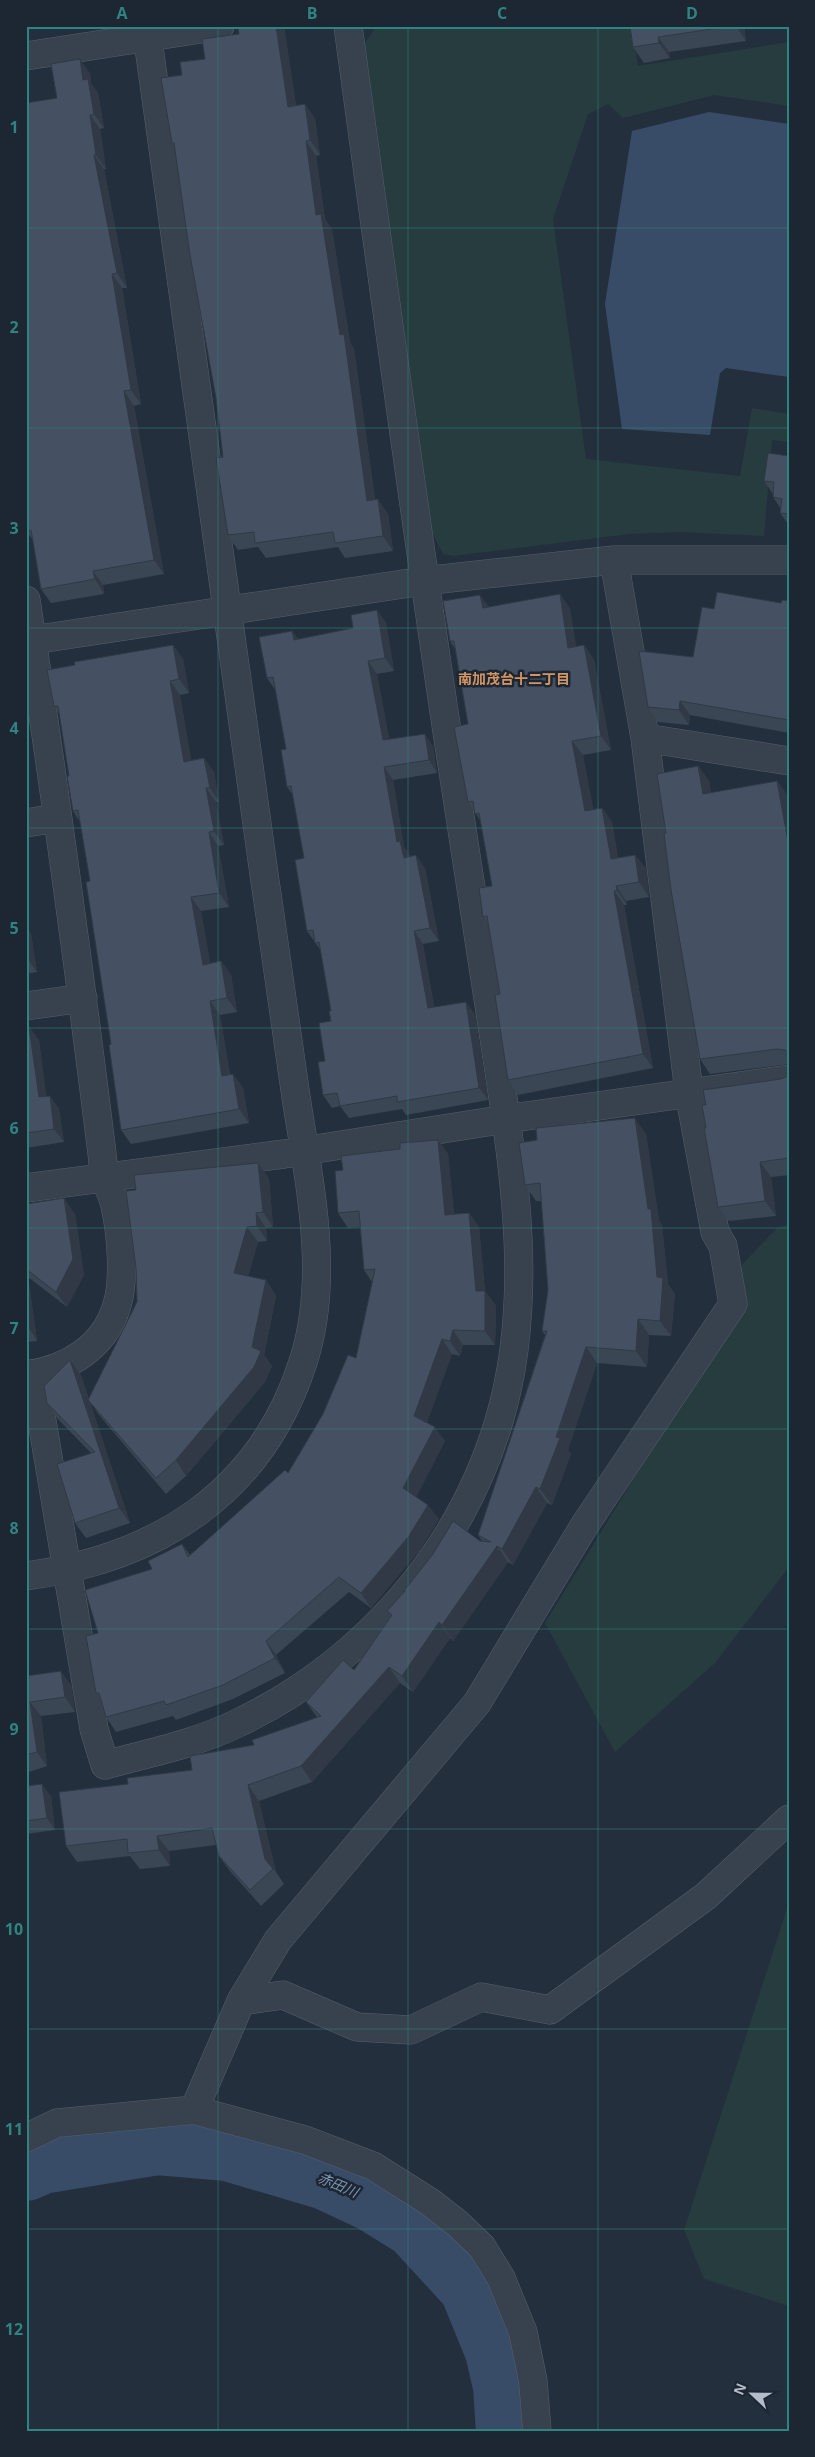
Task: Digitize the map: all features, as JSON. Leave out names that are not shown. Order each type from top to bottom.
[{"type":"street","points":[[26,56],[147,32],[220,26]]},
{"type":"street","points":[[26,600],[29,640],[83,998],[105,1177],[115,1206],[121,1267],[121,1287],[117,1306],[110,1324],[87,1351],[72,1362],[30,1374],[67,1570],[94,1729],[104,1765],[189,1742],[232,1726],[273,1705],[312,1681],[382,1621],[413,1587],[464,1510],[484,1466],[500,1420],[513,1363],[518,1325],[520,1276],[506,1119],[423,581],[348,26]]},
{"type":"street","points":[[26,1576],[67,1570],[98,1562],[136,1547],[169,1531],[200,1511],[227,1487],[251,1461],[272,1431],[298,1377],[313,1320],[316,1280],[314,1240],[304,1150],[226,609],[147,32]]},
{"type":"street","points":[[194,2110],[242,2001],[278,1940],[477,1703],[586,1523],[733,1304],[723,1246],[715,1232],[689,1092],[645,738],[614,560]]},
{"type":"street","points":[[29,640],[423,581],[614,560],[789,560]]},
{"type":"street","points":[[645,738],[789,761]]},
{"type":"street","points":[[26,822],[57,818]]},
{"type":"street","points":[[26,1006],[83,998]]},
{"type":"street","points":[[26,1188],[304,1150],[689,1092],[789,1079]]},
{"type":"street","points":[[242,2001],[284,1995],[357,2027],[411,2030],[481,1997],[550,2010],[706,1896],[789,1819]]},
{"type":"street","points":[[26,2138],[58,2123],[194,2110],[305,2140],[373,2166],[430,2202],[458,2224],[482,2247],[501,2278],[524,2332],[533,2381],[538,2431]]},
{"type":"green space","points":[[377,26],[632,26],[638,66],[789,42],[789,106],[714,95],[623,118],[608,104],[588,114],[553,219],[586,459],[740,476],[752,408],[789,414],[789,442],[772,440],[764,536],[682,532],[629,534],[453,556],[443,554],[432,532],[364,44]]},
{"type":"green space","points":[[789,1224],[789,1567],[715,1663],[615,1752],[545,1623],[740,1306],[735,1272],[777,1228]]},
{"type":"green space","points":[[789,1902],[789,2306],[704,2279],[684,2230]]},
{"type":"water","points":[[709,112],[789,124],[789,377],[726,368],[720,373],[710,435],[622,429],[605,304],[632,131]]},
{"type":"building","points":[[238,26],[276,26],[288,107],[305,104],[310,140],[306,141],[316,215],[321,214],[340,335],[344,334],[367,501],[378,499],[383,536],[335,543],[333,532],[255,543],[254,532],[228,535],[216,458],[223,457],[216,398],[190,255],[174,143],[172,143],[161,78],[182,75],[180,62],[205,59],[202,39],[239,34]]},
{"type":"building","points":[[630,26],[732,26],[658,37],[659,43],[633,47]]},
{"type":"building","points":[[80,59],[83,80],[88,79],[94,114],[90,115],[96,155],[94,155],[117,273],[112,274],[131,390],[124,391],[154,560],[93,571],[95,579],[41,589],[31,530],[26,531],[26,103],[57,98],[51,64]]},
{"type":"building","points":[[768,453],[789,456],[789,514],[780,513],[782,499],[773,497],[774,482],[764,481]]},
{"type":"building","points":[[717,592],[781,603],[782,600],[789,601],[789,720],[680,701],[679,710],[648,707],[639,651],[693,657],[702,607],[714,609]]},
{"type":"building","points":[[560,594],[568,648],[584,645],[601,736],[572,741],[585,811],[602,808],[611,859],[635,855],[639,882],[616,886],[617,890],[614,891],[643,1054],[508,1080],[495,995],[500,994],[487,916],[483,917],[479,888],[492,886],[479,813],[475,814],[473,801],[468,802],[454,727],[468,724],[454,641],[450,641],[443,601],[480,595],[483,608]]},
{"type":"building","points":[[377,610],[385,658],[368,661],[383,740],[425,734],[429,760],[384,767],[397,842],[400,841],[404,858],[416,855],[430,928],[414,931],[428,1008],[466,1002],[479,1088],[397,1102],[397,1096],[340,1106],[337,1093],[323,1095],[318,1062],[325,1061],[319,1023],[331,1021],[329,1011],[331,1011],[319,942],[315,943],[313,930],[307,931],[295,860],[304,858],[291,786],[287,787],[281,750],[286,749],[273,677],[267,678],[259,637],[292,631],[294,640],[353,628],[351,615]]},
{"type":"building","points":[[173,645],[179,679],[170,681],[184,762],[204,758],[210,788],[206,788],[214,831],[209,832],[219,893],[191,897],[203,965],[221,961],[227,998],[210,1001],[222,1076],[233,1074],[239,1109],[121,1130],[109,1045],[111,1044],[86,882],[90,881],[78,810],[73,811],[58,706],[54,706],[47,670],[75,665],[74,662]]},
{"type":"building","points":[[698,766],[703,794],[777,781],[789,847],[789,1053],[785,1050],[777,1049],[700,1059],[671,890],[664,834],[666,833],[657,774]]},
{"type":"building","points":[[26,1027],[29,1027],[39,1097],[50,1096],[54,1129],[26,1133]]},
{"type":"building","points":[[788,1076],[789,1158],[760,1162],[765,1201],[718,1207],[704,1128],[706,1128],[702,1105],[706,1105],[703,1090],[781,1079]]},
{"type":"building","points":[[635,1118],[648,1209],[651,1209],[657,1277],[663,1278],[660,1321],[638,1319],[636,1351],[586,1347],[556,1437],[560,1438],[540,1489],[536,1487],[502,1549],[497,1546],[442,1625],[439,1622],[402,1676],[389,1667],[301,1766],[248,1785],[265,1859],[273,1869],[250,1890],[219,1856],[212,1828],[157,1836],[159,1850],[128,1853],[127,1839],[66,1846],[59,1792],[128,1784],[127,1778],[192,1770],[190,1756],[254,1745],[252,1740],[321,1716],[306,1702],[343,1660],[354,1670],[392,1615],[387,1611],[433,1554],[453,1521],[480,1541],[491,1542],[478,1535],[547,1331],[542,1331],[548,1290],[540,1183],[525,1185],[519,1143],[537,1140],[536,1128]]},
{"type":"building","points":[[438,1140],[445,1215],[469,1213],[476,1291],[485,1291],[485,1331],[453,1330],[450,1341],[442,1339],[414,1416],[435,1427],[403,1488],[428,1505],[409,1536],[361,1593],[339,1577],[266,1641],[275,1658],[223,1685],[166,1705],[164,1701],[106,1717],[99,1693],[96,1693],[86,1636],[98,1633],[85,1590],[152,1569],[148,1561],[182,1544],[188,1557],[285,1470],[288,1473],[323,1414],[348,1355],[356,1358],[375,1269],[364,1270],[359,1211],[338,1213],[335,1171],[343,1170],[341,1156],[400,1149],[400,1143]]},
{"type":"building","points":[[258,1163],[263,1212],[256,1213],[257,1226],[247,1227],[234,1273],[266,1280],[252,1347],[261,1351],[254,1367],[176,1460],[156,1478],[88,1400],[137,1302],[136,1268],[126,1191],[136,1190],[134,1175]]},
{"type":"building","points":[[64,1198],[73,1259],[56,1292],[26,1269],[26,1204]]},
{"type":"building","points":[[70,1360],[119,1508],[75,1523],[57,1464],[95,1452],[47,1403],[44,1386]]},
{"type":"building","points":[[61,1671],[65,1697],[30,1702],[37,1752],[26,1755],[26,1676]]},
{"type":"building","points":[[42,1784],[47,1818],[26,1821],[26,1786]]},
{"type":"waterway","name":"赤田川","points":[[26,2169],[42,2162],[158,2143],[228,2149],[326,2178],[373,2200],[415,2226],[471,2287],[497,2351],[505,2386],[508,2431]]},
{"type":"district","name":"南加茂台十二丁目","points":[[514,679]]}]
